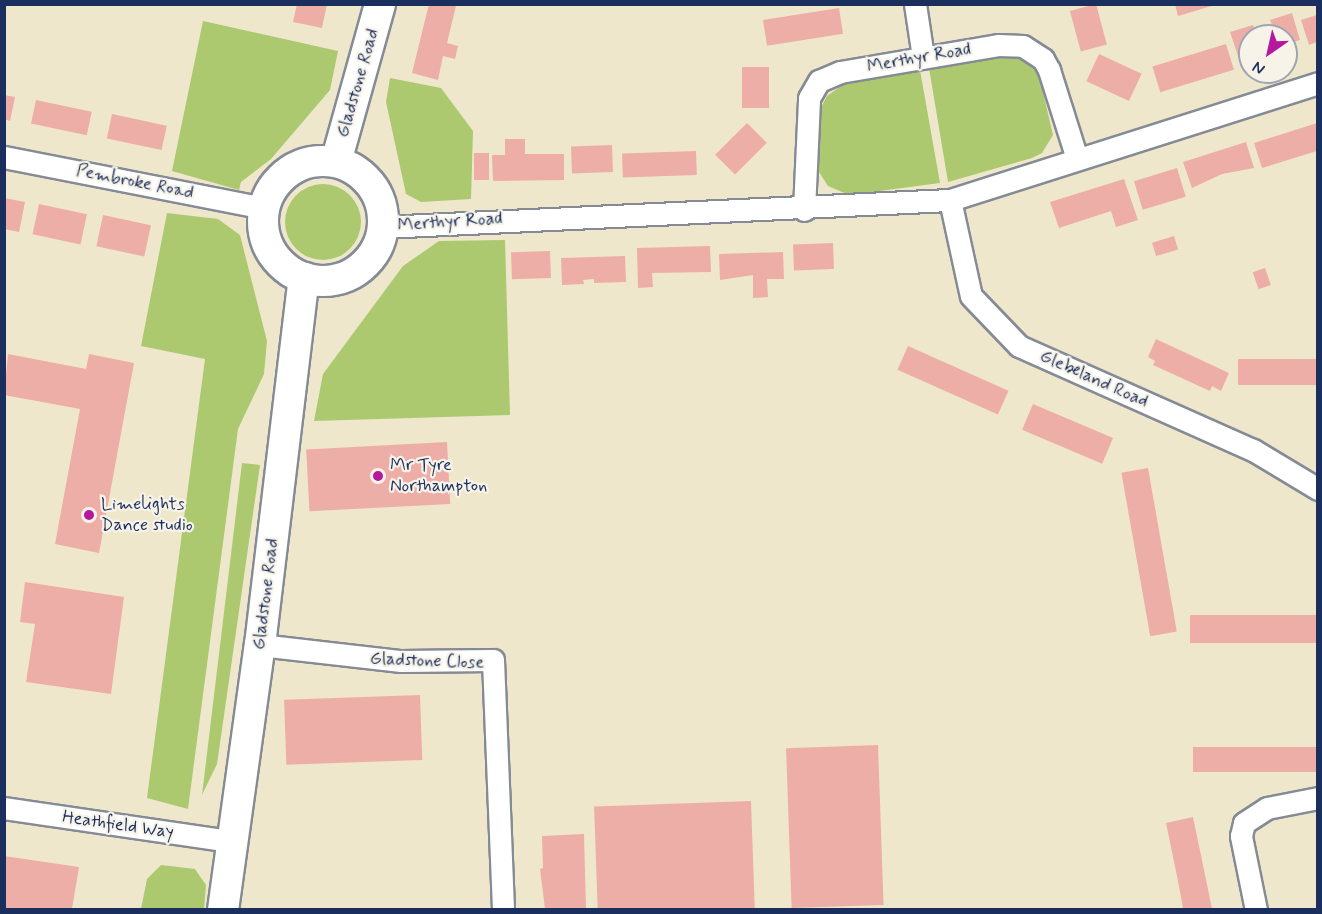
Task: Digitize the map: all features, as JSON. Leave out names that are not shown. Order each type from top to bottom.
[{"type":"street","name":"Gladstone Road","points":[[336,162],[380,4]]},
{"type":"street","points":[[915,4],[923,57]]},
{"type":"street","name":"Merthyr Road","points":[[804,210],[805,117],[814,87],[826,77],[840,72],[998,45],[1023,46],[1034,52],[1049,70],[1077,159]]},
{"type":"street","name":"Merthyr Road","points":[[383,226],[496,219],[804,210],[950,200],[1317,82]]},
{"type":"street","name":"Pembroke Road","points":[[4,157],[264,208]]},
{"type":"street","points":[[336,162],[366,179],[377,193],[383,226],[379,244],[356,272],[340,279],[304,278],[276,258],[267,243],[264,208],[277,183],[299,166],[336,162]]},
{"type":"street","name":"Glebeland Road","points":[[950,200],[971,296],[1019,345],[1252,450],[1317,489]]},
{"type":"street","name":"Gladstone Road","points":[[223,909],[260,645],[304,278]]},
{"type":"street","name":"Gladstone Close","points":[[260,645],[401,662],[493,660],[503,909]]},
{"type":"street","points":[[1256,909],[1241,836],[1244,822],[1267,808],[1317,798]]},
{"type":"street","name":"Heathfield Way","points":[[4,808],[231,841]]},
{"type":"green space","points":[[203,21],[338,51],[330,90],[271,159],[241,182],[239,190],[172,171]]},
{"type":"green space","points":[[1008,56],[1026,61],[1039,75],[1053,135],[1042,153],[1032,158],[948,182],[929,68]]},
{"type":"green space","points":[[920,70],[940,183],[849,195],[828,186],[815,166],[817,115],[827,96],[844,84]]},
{"type":"green space","points":[[390,78],[441,88],[473,131],[471,199],[421,202],[406,194],[386,102]]},
{"type":"green space","points":[[323,184],[337,187],[350,195],[358,208],[361,222],[358,236],[350,249],[337,257],[323,260],[309,257],[296,249],[288,236],[285,222],[288,208],[296,195],[309,187]]},
{"type":"green space","points":[[167,213],[218,219],[240,235],[267,341],[264,374],[238,429],[188,809],[147,798],[205,359],[141,346]]},
{"type":"green space","points":[[505,240],[510,415],[314,421],[323,374],[403,266],[439,241]]},
{"type":"green space","points":[[242,463],[260,465],[217,764],[202,795]]},
{"type":"green space","points":[[161,865],[195,869],[206,885],[204,909],[141,909],[147,879]]},
{"type":"building","points":[[297,4],[327,4],[322,28],[293,22]]},
{"type":"building","points":[[429,4],[456,6],[447,43],[458,46],[455,59],[443,56],[438,80],[412,73]]},
{"type":"building","points":[[1096,4],[1107,45],[1081,52],[1070,11]]},
{"type":"building","points":[[1175,4],[1215,4],[1215,5],[1178,16]]},
{"type":"building","points":[[839,8],[843,34],[767,46],[763,20]]},
{"type":"building","points":[[1292,13],[1295,24],[1272,24],[1270,20]]},
{"type":"building","points":[[1317,15],[1317,42],[1309,45],[1301,20]]},
{"type":"building","points":[[1238,30],[1238,56],[1230,32]]},
{"type":"building","points":[[1226,44],[1234,70],[1160,92],[1152,67]]},
{"type":"building","points":[[1099,54],[1142,74],[1129,101],[1086,81]]},
{"type":"building","points":[[742,67],[769,67],[769,108],[742,108]]},
{"type":"building","points":[[4,95],[15,97],[10,121],[4,119]]},
{"type":"building","points":[[36,100],[92,112],[87,135],[31,123]]},
{"type":"building","points":[[112,114],[167,126],[162,150],[107,138]]},
{"type":"building","points":[[747,123],[767,143],[735,175],[715,155]]},
{"type":"building","points":[[1317,123],[1317,151],[1262,168],[1254,143]]},
{"type":"building","points":[[505,139],[525,139],[525,154],[564,154],[564,180],[493,181],[492,155],[505,155]]},
{"type":"building","points":[[1246,142],[1254,168],[1222,174],[1192,188],[1183,162]]},
{"type":"building","points":[[612,145],[613,172],[572,173],[571,146]]},
{"type":"building","points":[[696,151],[697,175],[623,178],[622,154]]},
{"type":"building","points":[[474,153],[489,153],[489,180],[474,180]]},
{"type":"building","points":[[1177,168],[1186,197],[1143,210],[1134,181]]},
{"type":"building","points":[[1124,179],[1138,220],[1116,227],[1111,211],[1059,228],[1050,202]]},
{"type":"building","points":[[4,198],[25,202],[19,232],[4,229]]},
{"type":"building","points":[[39,204],[87,214],[80,245],[33,234]]},
{"type":"building","points":[[103,215],[151,225],[144,256],[96,246]]},
{"type":"building","points":[[1174,236],[1178,249],[1156,256],[1152,243]]},
{"type":"building","points":[[833,243],[834,269],[794,270],[793,244]]},
{"type":"building","points":[[710,246],[711,272],[652,273],[653,287],[638,288],[637,248]]},
{"type":"building","points":[[550,251],[551,278],[512,279],[511,252]]},
{"type":"building","points":[[783,252],[784,279],[767,279],[768,297],[753,298],[753,275],[720,280],[719,254]]},
{"type":"building","points":[[625,256],[626,282],[594,283],[594,279],[583,280],[584,284],[562,285],[561,258]]},
{"type":"building","points":[[1265,268],[1271,285],[1259,289],[1253,272]]},
{"type":"building","points":[[1156,339],[1229,373],[1221,391],[1212,386],[1210,391],[1153,365],[1155,361],[1148,357]]},
{"type":"building","points":[[908,346],[1008,391],[998,414],[897,370]]},
{"type":"building","points":[[8,354],[86,369],[89,354],[134,363],[99,553],[55,544],[80,409],[4,395]]},
{"type":"building","points":[[1238,359],[1317,359],[1317,385],[1238,385]]},
{"type":"building","points":[[1033,404],[1113,438],[1102,464],[1022,430]]},
{"type":"building","name":"Mr Tyre Northampton","points":[[447,442],[450,504],[309,511],[306,449]]},
{"type":"building","points":[[1148,468],[1177,631],[1150,636],[1121,473]]},
{"type":"building","points":[[25,582],[124,597],[111,694],[26,682],[35,624],[20,622]]},
{"type":"building","points":[[1190,615],[1317,615],[1317,643],[1190,643]]},
{"type":"building","points":[[420,695],[422,760],[286,765],[284,700]]},
{"type":"building","points":[[878,745],[884,905],[792,908],[786,748]]},
{"type":"building","points":[[1193,747],[1317,747],[1317,772],[1193,772]]},
{"type":"building","points":[[751,801],[755,909],[598,910],[594,806]]},
{"type":"building","points":[[1193,817],[1212,909],[1183,909],[1166,823]]},
{"type":"building","points":[[584,834],[586,909],[545,909],[540,869],[543,868],[542,836]]},
{"type":"building","points":[[4,856],[79,867],[72,909],[4,909]]},
{"type":"place","name":"Mr Tyre Northampton","points":[[378,476]]},
{"type":"place","name":"Limelights Dance studio","points":[[89,515]]}]
